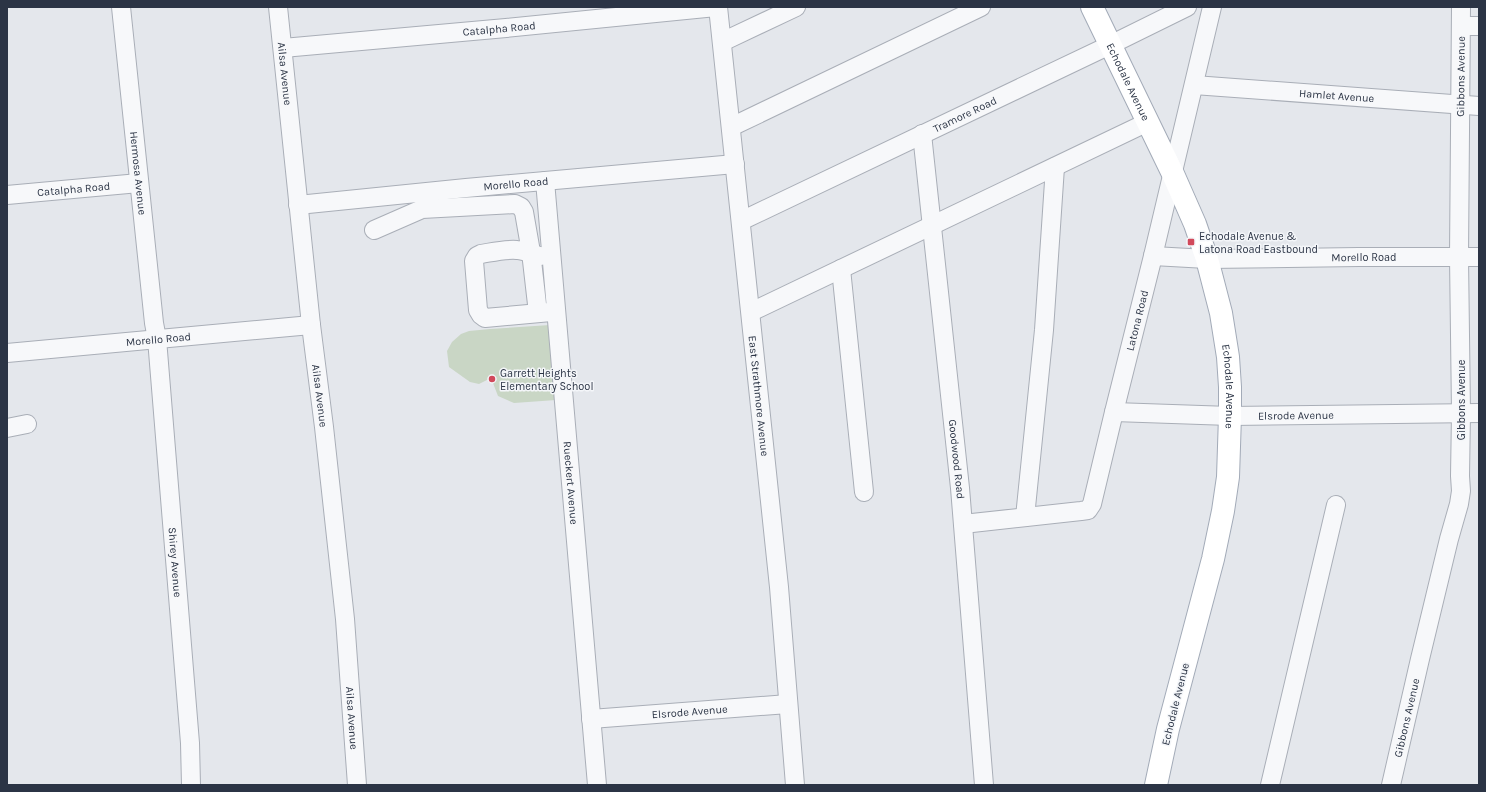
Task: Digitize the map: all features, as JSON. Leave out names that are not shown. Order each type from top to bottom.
[{"type":"main road","name":"Echodale Avenue","points":[[1092,7],[1173,174],[1195,224],[1207,259],[1222,313],[1227,350],[1230,387],[1230,416],[1228,477],[1222,517],[1213,558],[1168,730],[1156,785]]},
{"type":"street","name":"Hermosa Avenue","points":[[121,7],[154,323],[157,339]]},
{"type":"street","name":"Ailsa Avenue","points":[[278,7],[311,325],[345,619],[357,785]]},
{"type":"street","name":"Catalpha Road","points":[[283,48],[717,7]]},
{"type":"street","name":"East Strathmore Avenue","points":[[717,7],[751,312],[779,587],[795,785]]},
{"type":"street","points":[[722,42],[796,7]]},
{"type":"street","points":[[731,127],[981,7]]},
{"type":"street","name":"Latona Road","points":[[963,524],[1088,510],[1092,504],[1173,174],[1212,7]]},
{"type":"street","name":"Gibbons Avenue","points":[[1391,785],[1420,659],[1459,504],[1461,491],[1460,476],[1470,413],[1460,257],[1461,104],[1470,26],[1461,7]]},
{"type":"street","name":"Tramore Road","points":[[741,221],[1110,45],[1178,9]]},
{"type":"street","name":"Hamlet Avenue","points":[[1194,85],[1479,106]]},
{"type":"street","points":[[751,312],[1148,122]]},
{"type":"street","name":"Goodwood Road","points":[[922,134],[963,524],[984,785]]},
{"type":"street","name":"Morello Road","points":[[298,205],[735,164]]},
{"type":"street","points":[[1025,517],[1044,330],[1055,167]]},
{"type":"street","name":"Rueckert Avenue","points":[[546,181],[597,785]]},
{"type":"street","name":"Catalpha Road","points":[[7,194],[140,183]]},
{"type":"street","points":[[374,230],[422,209],[514,204],[521,207],[524,212],[531,252],[538,313]]},
{"type":"street","points":[[552,255],[539,257],[531,252],[517,250],[481,254],[477,256],[474,261],[476,292],[478,310],[485,318],[557,311]]},
{"type":"street","name":"Morello Road","points":[[1153,256],[1207,259],[1479,257]]},
{"type":"street","points":[[841,269],[864,492]]},
{"type":"street","name":"Morello Road","points":[[7,353],[311,325]]},
{"type":"street","name":"Shirey Avenue","points":[[157,339],[190,735],[191,785]]},
{"type":"street","name":"Elsrode Avenue","points":[[1114,412],[1230,416],[1470,413]]},
{"type":"street","points":[[7,428],[27,424]]},
{"type":"street","points":[[1270,785],[1336,505]]},
{"type":"street","name":"Elsrode Avenue","points":[[591,719],[788,704]]},
{"type":"green space","points":[[550,325],[556,400],[514,403],[498,396],[491,378],[479,384],[470,382],[449,367],[447,351],[452,342],[461,334],[469,331]]},
{"type":"place","name":"Echodale Avenue & Latona Road Eastbound","points":[[1191,242]]},
{"type":"place","name":"Garrett Heights Elementary School","points":[[492,379]]}]
